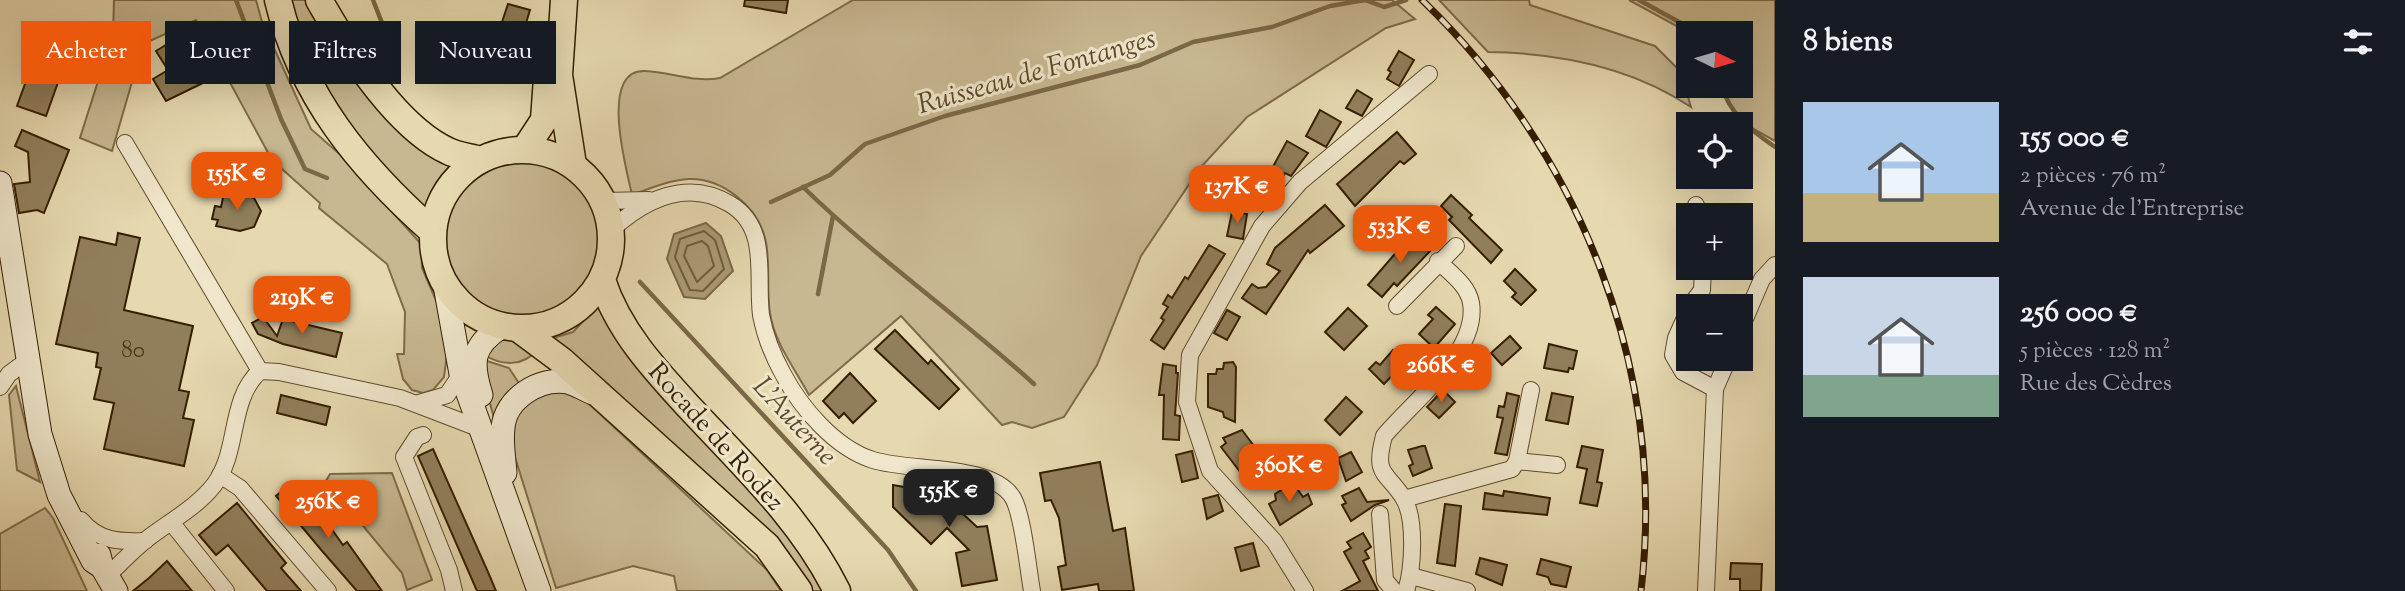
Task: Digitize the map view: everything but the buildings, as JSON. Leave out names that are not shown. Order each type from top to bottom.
[{"type":"main road","points":[[278,0],[282,18],[317,98],[363,165],[432,231]]},
{"type":"main road","points":[[319,0],[340,36],[388,100],[423,136],[449,152],[480,160]]},
{"type":"main road","points":[[526,149],[544,120],[547,107],[547,37],[553,0]]},
{"type":"main road","points":[[564,0],[559,75],[573,165]]},
{"type":"main road","points":[[539,591],[461,374],[445,285],[435,259],[432,231],[437,209],[447,189],[462,172],[480,160],[510,150],[526,149],[542,152],[573,165],[590,181],[603,201],[611,230],[610,256],[602,280],[587,301],[567,317],[544,326],[510,328],[482,341],[475,355],[475,377],[546,591]]},
{"type":"main road","points":[[0,183],[40,434],[59,495],[93,561],[112,581]]},
{"type":"main road","name":"Rocade de Rodez","points":[[602,280],[611,307],[628,333],[662,377],[790,517],[837,591]]},
{"type":"main road","points":[[445,285],[469,312],[510,328]]},
{"type":"main road","name":"Rocade de Rodez","points":[[510,328],[562,360],[604,398],[766,546],[799,591]]},
{"type":"main road","points":[[505,473],[502,430],[505,414],[526,391],[556,381],[570,383],[604,398]]},
{"type":"main road","points":[[53,473],[112,581]]},
{"type":"street","points":[[1305,591],[1273,541],[1210,471],[1199,447],[1187,402],[1189,355],[1262,226],[1300,182],[1429,74]]},
{"type":"street","points":[[125,143],[260,371]]},
{"type":"street","points":[[603,201],[652,200],[670,194],[704,193],[717,197],[744,214],[758,245],[759,293],[766,335],[785,378],[799,397],[822,426],[844,445],[873,460],[968,474],[1004,487],[1014,500],[1032,591]]},
{"type":"street","points":[[611,230],[652,200]]},
{"type":"street","points":[[1397,306],[1438,261],[1456,246]]},
{"type":"street","points":[[1438,261],[1462,284],[1471,302],[1471,318],[1465,340],[1453,361],[1384,436],[1380,467],[1388,482],[1404,499],[1409,516],[1408,584],[1467,591]]},
{"type":"street","points":[[1753,300],[1762,279],[1775,265]]},
{"type":"street","points":[[1676,338],[1673,355],[1676,360]]},
{"type":"street","points":[[0,387],[9,374],[28,360]]},
{"type":"street","points":[[112,581],[145,541],[214,486],[227,463],[239,407],[249,381],[260,371],[279,372],[419,403],[481,429]]},
{"type":"street","points":[[1682,371],[1715,389]]},
{"type":"street","points":[[1706,591],[1715,389],[1723,371]]},
{"type":"street","points":[[419,403],[447,395],[461,374]]},
{"type":"street","points":[[1404,499],[1512,469],[1517,461],[1531,390]]},
{"type":"street","points":[[423,435],[417,437],[404,457],[449,570],[454,591]]},
{"type":"street","points":[[1517,461],[1557,465]]},
{"type":"street","points":[[220,475],[240,488],[328,591]]},
{"type":"street","points":[[1380,514],[1385,580],[1394,591]]},
{"type":"street","points":[[80,520],[88,529],[111,541],[145,541]]},
{"type":"street","points":[[171,522],[226,591]]},
{"type":"shaded area","points":[[114,0],[256,0],[262,21],[165,21],[165,34],[151,40],[151,21],[113,21]]},
{"type":"shaded area","points":[[289,0],[312,0],[330,21],[296,21]]},
{"type":"shaded area","points":[[853,0],[1392,0],[1415,19],[1386,28],[1247,117],[1200,168],[1141,256],[1097,365],[1064,417],[1032,428],[1012,422],[1002,425],[901,316],[809,395],[780,345],[772,324],[765,238],[761,226],[746,205],[725,189],[701,180],[674,181],[632,195],[619,123],[622,86],[631,75],[645,71],[701,79],[720,78]]},
{"type":"shaded area","points":[[1439,0],[1529,0],[1530,5],[1655,46],[1676,67],[1676,98],[1644,82],[1594,65],[1542,55],[1488,52]]},
{"type":"shaded area","points":[[1629,0],[1775,0],[1775,141],[1753,129],[1753,112],[1734,112],[1726,98],[1754,98],[1754,21],[1676,21],[1676,26]]},
{"type":"shaded area","points":[[275,50],[311,129],[344,158],[421,244],[422,268],[438,305],[447,354],[444,377],[433,390],[423,393],[412,390],[403,379],[397,354],[404,354],[405,312],[387,264],[319,208],[320,203],[272,160],[231,84],[275,84]]},
{"type":"shaded area","points":[[97,84],[131,84],[112,151],[80,138]]},
{"type":"shaded area","points":[[325,84],[385,84],[455,164],[441,179],[425,209],[379,166],[342,115]]},
{"type":"shaded area","points":[[1676,98],[1688,98],[1691,107]]},
{"type":"shaded area","points":[[521,160],[552,166],[579,183],[596,210],[602,241],[596,272],[579,299],[552,316],[521,322],[490,316],[463,299],[446,272],[440,241],[446,210],[463,183],[490,166]]},
{"type":"shaded area","points":[[600,303],[767,504],[827,591],[813,591],[789,557],[550,339],[573,332]]},
{"type":"shaded area","points":[[507,339],[537,350],[531,356],[512,363],[497,361],[483,354],[498,341]]},
{"type":"shaded area","points":[[484,360],[509,368],[522,388],[494,418],[481,370]]},
{"type":"shaded area","points":[[16,386],[40,482],[17,470],[9,395]]},
{"type":"shaded area","points":[[554,391],[570,392],[585,400],[767,570],[781,591],[677,591],[674,576],[633,566],[556,588],[508,435],[524,405],[536,397]]},
{"type":"shaded area","points":[[392,473],[432,580],[407,590],[402,573],[326,481],[330,474]]},
{"type":"shaded area","points":[[45,508],[53,518],[87,591],[0,591],[0,534]]},
{"type":"water","points":[[706,223],[721,236],[733,271],[705,299],[684,297],[667,259],[674,234]]},
{"type":"waterway","name":"L'Auterne","points":[[236,0],[281,119],[305,169],[327,178]]},
{"type":"waterway","points":[[373,0],[381,21]]},
{"type":"waterway","name":"Ruisseau de Fontanges","points":[[771,202],[830,175],[865,144],[945,116],[1140,65],[1193,42],[1272,27],[1330,6],[1365,0],[1384,7],[1406,0]]},
{"type":"waterway","name":"Ruisseau de Fontanges","points":[[1639,0],[1677,21]]},
{"type":"waterway","name":"Ruisseau de Fontanges","points":[[1726,98],[1750,128],[1775,147]]},
{"type":"waterway","points":[[803,187],[859,238],[1034,384]]},
{"type":"waterway","points":[[818,294],[833,216]]},
{"type":"waterway","name":"L'Auterne","points":[[640,282],[888,550],[916,591]]},
{"type":"railway","points":[[1422,0],[1478,60],[1527,126],[1568,196],[1601,270],[1625,347],[1640,427],[1646,508],[1641,591]]}]
